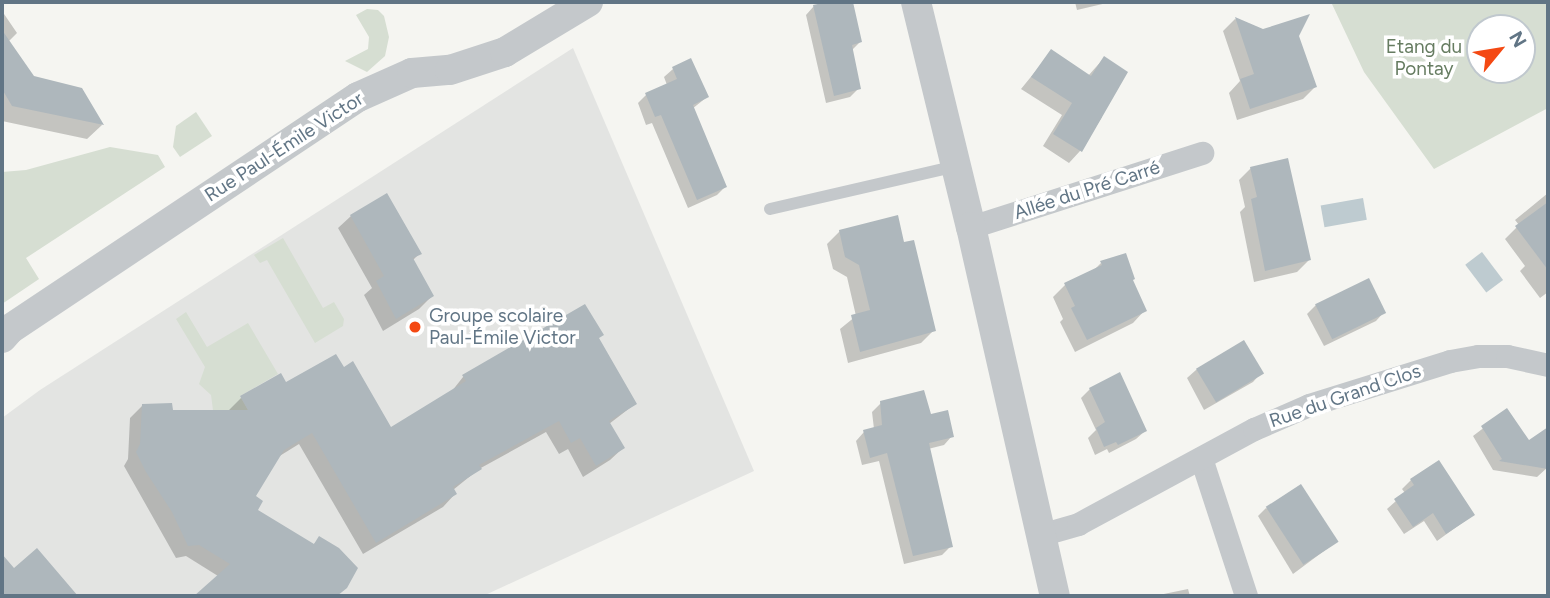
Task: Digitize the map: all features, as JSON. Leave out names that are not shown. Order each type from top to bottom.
[{"type":"street","name":"Rue Paul-Émile Victor","points":[[2,338],[10,329],[358,97],[412,73],[450,70],[505,52],[589,2]]},
{"type":"street","points":[[916,2],[957,166],[1055,596]]},
{"type":"street","name":"Allée du Pré Carré","points":[[971,226],[1202,153]]},
{"type":"street","name":"Rue du Grand Clos","points":[[1040,535],[1077,524],[1254,429],[1309,405],[1450,361],[1478,356],[1507,356],[1548,365]]},
{"type":"street","points":[[1201,457],[1246,596]]},
{"type":"lane","points":[[770,209],[957,166]]},
{"type":"shaded area","name":"Groupe scolaire Paul-Émile Victor","points":[[573,48],[754,471],[483,596],[2,596],[2,418],[40,390]]},
{"type":"shaded area","points":[[1363,198],[1367,220],[1324,227],[1321,205]]},
{"type":"shaded area","points":[[1482,252],[1503,280],[1486,293],[1465,265]]},
{"type":"green space","name":"Etang du Pontay","points":[[1331,2],[1548,2],[1548,108],[1434,169],[1364,72]]},
{"type":"green space","points":[[367,9],[378,10],[384,16],[389,37],[385,56],[367,72],[345,61],[368,49],[369,37],[356,15]]},
{"type":"green space","points":[[196,112],[212,136],[180,157],[173,147],[176,126]]},
{"type":"green space","points":[[110,147],[158,155],[165,167],[26,258],[39,279],[2,304],[2,172],[26,170]]},
{"type":"green space","points":[[283,238],[323,308],[334,302],[344,319],[343,326],[315,343],[267,260],[260,263],[254,255]]},
{"type":"green space","points":[[186,312],[207,347],[248,323],[278,374],[240,396],[253,419],[214,418],[211,395],[199,384],[205,367],[176,319]]},
{"type":"building","points":[[853,2],[862,42],[852,45],[861,89],[834,96],[813,5]]},
{"type":"building","points":[[1310,14],[1299,36],[1317,87],[1250,109],[1240,79],[1254,74],[1235,17],[1263,29]]},
{"type":"building","points":[[2,30],[34,76],[82,88],[104,125],[12,106],[2,89]]},
{"type":"building","points":[[1051,49],[1091,76],[1104,56],[1128,72],[1082,152],[1053,134],[1072,103],[1031,77]]},
{"type":"building","points":[[691,58],[709,97],[693,105],[727,187],[697,200],[661,115],[655,117],[645,93],[677,79],[672,67]]},
{"type":"building","points":[[1288,158],[1311,260],[1265,271],[1251,199],[1257,197],[1250,167]]},
{"type":"building","points":[[387,193],[422,254],[413,258],[434,296],[396,319],[376,281],[384,276],[350,215]]},
{"type":"building","points":[[1548,202],[1548,270],[1515,226]]},
{"type":"building","points":[[898,215],[904,242],[914,240],[936,331],[860,352],[851,315],[870,310],[859,265],[845,257],[839,230]]},
{"type":"building","points":[[1126,253],[1135,279],[1133,280],[1147,311],[1087,340],[1071,308],[1075,306],[1064,283],[1102,265],[1100,261]]},
{"type":"building","points":[[1369,278],[1386,313],[1332,339],[1315,304]]},
{"type":"building","points":[[585,304],[604,335],[599,338],[637,404],[609,421],[625,448],[596,466],[580,438],[571,443],[559,421],[479,465],[482,469],[453,487],[457,494],[376,543],[312,433],[284,450],[256,496],[263,501],[258,510],[314,544],[319,536],[339,548],[358,568],[347,588],[337,596],[194,596],[230,564],[199,545],[188,546],[172,512],[146,472],[136,452],[140,444],[142,404],[172,403],[173,410],[248,410],[240,396],[281,373],[286,382],[336,354],[344,367],[353,361],[391,427],[466,381],[462,375]]},
{"type":"building","points":[[1244,340],[1264,373],[1216,402],[1196,369]]},
{"type":"building","points":[[1120,372],[1147,431],[1118,445],[1116,442],[1104,447],[1096,428],[1105,422],[1089,388]]},
{"type":"building","points":[[924,390],[931,414],[948,410],[954,437],[929,443],[953,547],[913,556],[887,453],[870,458],[863,430],[882,425],[880,401]]},
{"type":"building","points":[[1507,408],[1529,440],[1548,427],[1548,469],[1499,461],[1502,459],[1481,426]]},
{"type":"building","points":[[1439,460],[1475,515],[1446,534],[1433,513],[1413,527],[1394,499],[1414,485],[1410,479]]},
{"type":"building","points":[[1301,484],[1339,542],[1303,565],[1266,507]]},
{"type":"building","points":[[37,548],[78,596],[2,596],[2,554],[14,568]]},
{"type":"place","name":"Groupe scolaire Paul-Émile Victor","points":[[415,327]]}]
